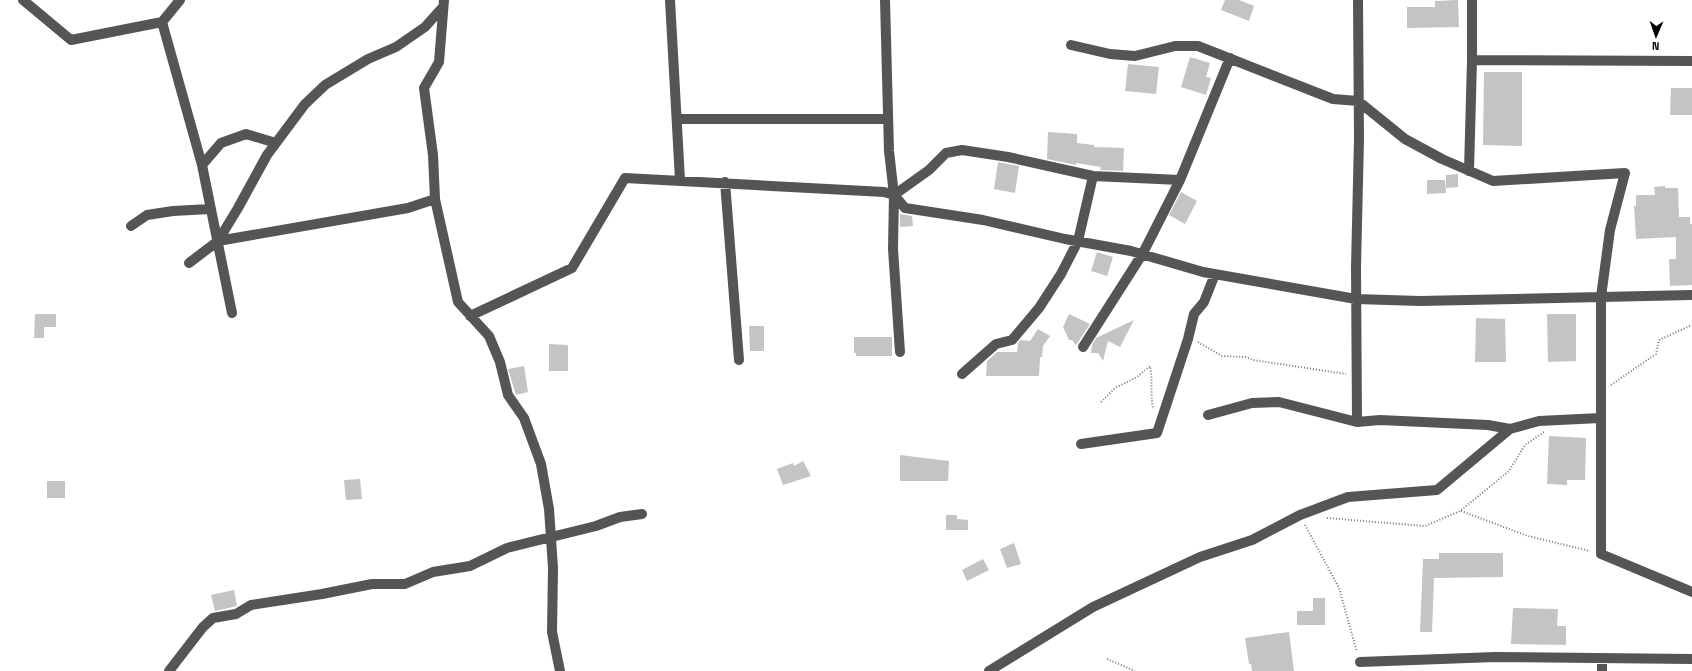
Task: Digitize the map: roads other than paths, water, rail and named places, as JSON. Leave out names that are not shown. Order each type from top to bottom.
[{"type":"street","points":[[24,0],[71,40],[162,22],[180,0]]},
{"type":"street","points":[[670,0],[680,180]]},
{"type":"street","points":[[885,0],[888,119],[894,195],[893,249],[900,352]]},
{"type":"street","points":[[1356,422],[1358,101],[1357,0]]},
{"type":"street","points":[[1469,171],[1472,0]]},
{"type":"street","points":[[189,263],[218,241],[276,143],[305,104],[325,85],[368,59],[396,47],[425,27],[443,4]]},
{"type":"street","points":[[443,4],[439,62],[424,88],[433,155],[435,199],[458,302],[489,336],[500,362],[508,395],[527,425],[541,464],[549,509],[551,537],[553,568],[552,632],[560,671]]},
{"type":"street","points":[[162,22],[202,165],[232,313]]},
{"type":"street","points":[[1071,46],[1110,54],[1135,56],[1174,46],[1198,46],[1333,99],[1358,101],[1405,139],[1442,159],[1492,181],[1625,173],[1610,230],[1601,297],[1601,554],[1692,592]]},
{"type":"street","points":[[1083,347],[1143,253],[1180,180],[1230,58]]},
{"type":"street","points":[[1472,60],[1692,61]]},
{"type":"street","points":[[677,119],[888,119]]},
{"type":"street","points":[[202,165],[221,143],[246,134],[276,143]]},
{"type":"street","points":[[894,195],[929,170],[946,153],[962,150],[1008,157],[1093,176],[1180,180]]},
{"type":"street","points":[[962,374],[996,344],[1012,340],[1039,308],[1061,274],[1078,241],[1093,176]]},
{"type":"street","points":[[470,316],[572,268],[625,178],[725,182],[884,192],[894,195],[905,208],[983,220],[1078,241],[1143,253],[1160,260],[1215,274],[1356,299],[1420,302],[1692,294]]},
{"type":"street","points":[[725,182],[739,360]]},
{"type":"street","points":[[218,241],[408,208],[435,199]]},
{"type":"street","points":[[131,226],[146,215],[173,211],[210,209]]},
{"type":"street","points":[[1081,444],[1157,433],[1188,339],[1194,314],[1204,302],[1215,274]]},
{"type":"street","points":[[1208,415],[1252,403],[1279,402],[1356,422],[1380,420],[1488,424],[1510,429]]},
{"type":"street","points":[[989,671],[1093,607],[1200,557],[1252,540],[1300,516],[1348,497],[1437,490],[1510,429],[1539,421],[1600,418]]},
{"type":"street","points":[[169,671],[203,627],[213,618],[236,614],[251,605],[322,594],[372,584],[405,584],[433,572],[470,566],[507,548],[596,526],[620,517],[642,514]]},
{"type":"street","points":[[1360,662],[1495,657],[1692,659]]},
{"type":"street","points":[[1602,659],[1602,671]]}]
